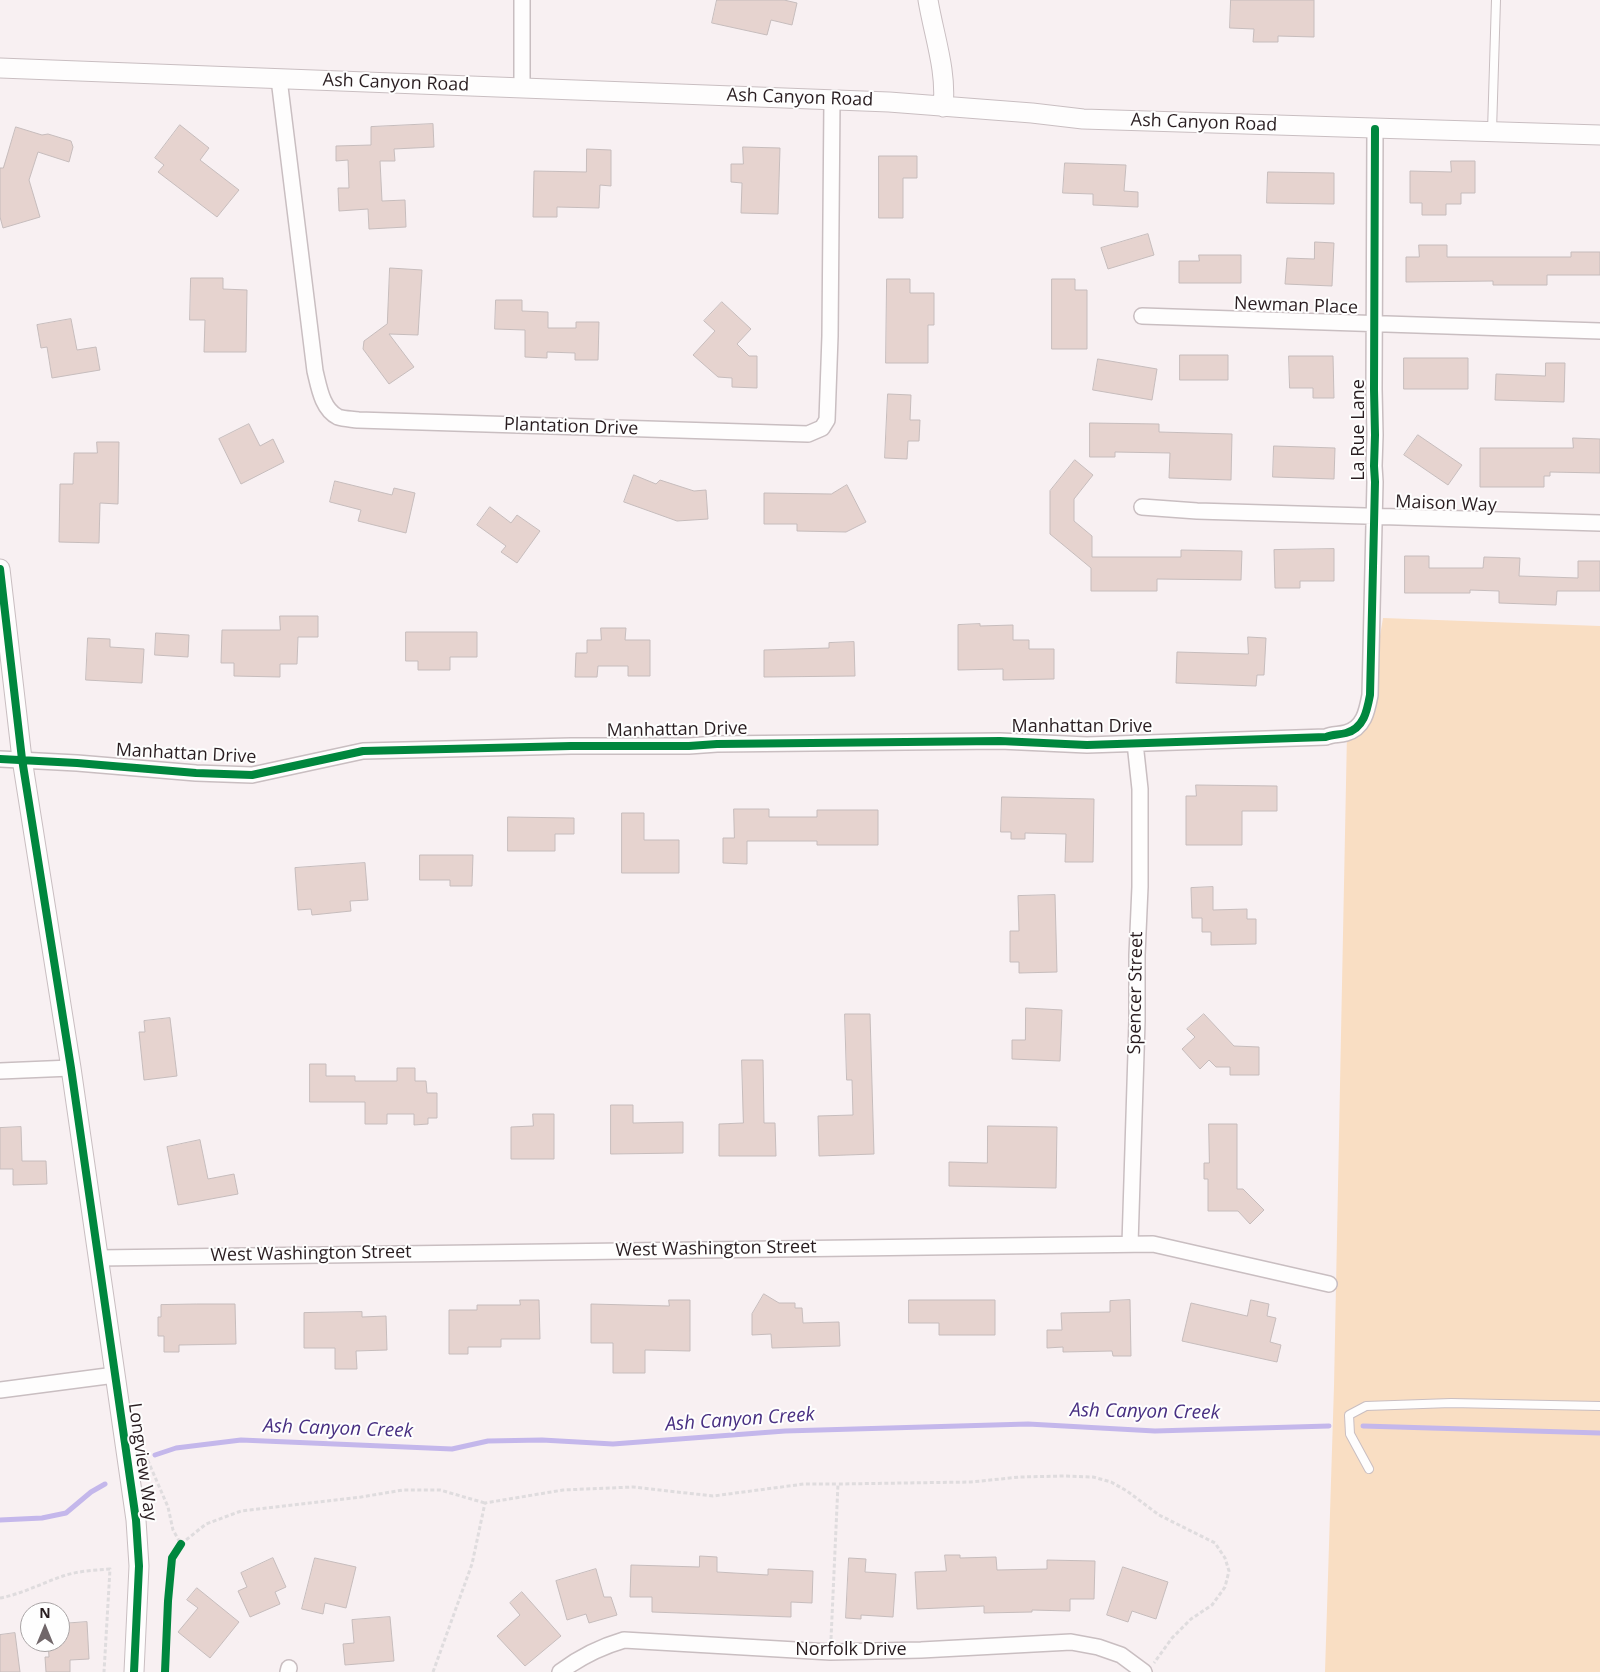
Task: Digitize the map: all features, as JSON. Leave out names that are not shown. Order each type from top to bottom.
[{"type":"street","points":[[522,0],[522,88]]},
{"type":"street","points":[[928,0],[945,89],[943,107]]},
{"type":"street","name":"Ash Canyon Road","points":[[0,68],[889,102],[1032,113],[1083,120],[1600,135]]},
{"type":"street","name":"Plantation Drive","points":[[279,78],[315,372],[326,406],[338,416],[358,420],[808,434],[822,428],[827,420],[830,336],[832,100]]},
{"type":"street","name":"La Rue Lane","points":[[1356,728],[1366,717],[1370,695],[1374,516],[1375,128]]},
{"type":"street","name":"Newman Place","points":[[1142,316],[1600,331]]},
{"type":"street","name":"Maison Way","points":[[1142,507],[1197,511],[1600,523]]},
{"type":"street","name":"Longview Way","points":[[0,569],[22,759],[70,1068],[136,1520],[139,1566],[134,1672]]},
{"type":"street","name":"Manhattan Drive","points":[[0,759],[252,775],[363,751],[380,750],[990,741],[1087,745],[1326,737],[1346,733],[1356,728]]},
{"type":"street","name":"Spencer Street","points":[[1130,1244],[1140,887],[1140,789],[1135,743]]},
{"type":"street","points":[[0,1071],[70,1068]]},
{"type":"street","name":"West Washington Street","points":[[98,1258],[1153,1244],[1329,1284]]},
{"type":"street","points":[[0,1390],[115,1374]]},
{"type":"street","name":"Norfolk Drive","points":[[560,1672],[574,1661],[602,1646],[624,1640],[830,1652],[1071,1642],[1098,1647],[1120,1655],[1148,1669]]},
{"type":"lane","points":[[1492,132],[1496,0]]},
{"type":"lane","points":[[1369,1469],[1350,1434],[1349,1415],[1366,1406],[1451,1403],[1600,1406]]},
{"type":"path","points":[[144,1453],[168,1507],[179,1548],[206,1524],[241,1511],[361,1497],[403,1490],[440,1490],[485,1503],[563,1490],[633,1487],[713,1496],[804,1484],[971,1482],[1020,1477],[1094,1477],[1110,1482],[1127,1491],[1160,1515],[1215,1543],[1225,1558],[1229,1571],[1225,1587],[1212,1605],[1191,1619],[1172,1638],[1148,1669]]},
{"type":"path","points":[[830,1652],[838,1484]]},
{"type":"path","points":[[433,1672],[472,1564],[485,1503]]},
{"type":"path","points":[[0,1598],[65,1575],[120,1568]]},
{"type":"path","points":[[104,1672],[110,1569]]},
{"type":"shaded area","points":[[1383,618],[1600,626],[1600,1672],[1325,1672],[1334,1386],[1347,733],[1370,695]]},
{"type":"building","points":[[717,0],[784,0],[797,3],[792,25],[771,20],[767,35],[712,23]]},
{"type":"building","points":[[1231,0],[1314,0],[1314,37],[1278,36],[1278,42],[1253,42],[1254,29],[1230,28]]},
{"type":"building","points":[[433,124],[434,147],[394,149],[395,161],[380,161],[382,201],[405,200],[406,227],[369,229],[368,209],[339,211],[338,188],[349,188],[348,160],[336,161],[336,146],[371,145],[371,127]]},
{"type":"building","points":[[180,125],[209,148],[200,160],[239,190],[217,217],[158,172],[164,165],[155,158]]},
{"type":"building","points":[[16,127],[71,141],[73,147],[69,162],[38,152],[29,180],[40,217],[3,228],[0,217],[0,168],[3,168]]},
{"type":"building","points":[[743,147],[780,148],[778,214],[741,213],[742,183],[731,182],[731,164],[743,164]]},
{"type":"building","points":[[587,149],[611,150],[611,186],[600,185],[599,208],[557,207],[557,217],[533,217],[534,171],[586,172]]},
{"type":"building","points":[[879,156],[917,156],[917,178],[903,178],[903,218],[879,218]]},
{"type":"building","points":[[1451,161],[1475,161],[1475,193],[1461,193],[1461,204],[1446,204],[1446,215],[1422,215],[1422,203],[1410,203],[1410,171],[1451,172]]},
{"type":"building","points":[[1065,163],[1126,165],[1124,191],[1138,192],[1138,207],[1093,205],[1093,194],[1063,193]]},
{"type":"building","points":[[1268,172],[1334,173],[1334,204],[1267,203]]},
{"type":"building","points":[[1148,234],[1154,255],[1108,269],[1101,248]]},
{"type":"building","points":[[1315,242],[1334,243],[1332,286],[1285,284],[1287,258],[1314,259]]},
{"type":"building","points":[[1419,245],[1447,245],[1447,257],[1571,257],[1571,252],[1600,252],[1600,275],[1547,275],[1547,285],[1493,285],[1493,281],[1406,282],[1406,257],[1419,257]]},
{"type":"building","points":[[1199,255],[1241,255],[1241,283],[1179,283],[1179,261],[1199,261]]},
{"type":"building","points":[[390,268],[422,270],[418,335],[389,334],[414,367],[389,384],[363,349],[364,341],[387,324]]},
{"type":"building","points":[[191,278],[223,278],[223,289],[247,290],[246,352],[204,352],[205,320],[190,320]]},
{"type":"building","points":[[887,279],[910,279],[910,293],[934,293],[934,325],[928,325],[928,363],[886,363]]},
{"type":"building","points":[[1052,279],[1075,279],[1075,290],[1087,290],[1087,349],[1052,349]]},
{"type":"building","points":[[496,300],[522,300],[522,311],[548,312],[548,328],[576,328],[576,322],[599,322],[598,360],[575,360],[575,353],[547,352],[547,358],[525,357],[525,330],[495,329]]},
{"type":"building","points":[[722,302],[751,329],[737,344],[749,356],[757,356],[757,388],[732,387],[732,378],[718,377],[693,355],[715,331],[704,321]]},
{"type":"building","points":[[71,319],[77,350],[96,347],[100,370],[52,378],[47,347],[41,348],[37,325]]},
{"type":"building","points":[[1180,355],[1228,355],[1228,380],[1180,380]]},
{"type":"building","points":[[1289,356],[1333,356],[1334,398],[1313,398],[1313,388],[1290,388]]},
{"type":"building","points":[[1404,358],[1468,358],[1468,389],[1404,389]]},
{"type":"building","points":[[1098,359],[1157,369],[1152,400],[1093,390]]},
{"type":"building","points":[[1546,363],[1565,363],[1564,402],[1495,400],[1496,374],[1545,376]]},
{"type":"building","points":[[888,394],[911,395],[910,420],[920,420],[919,441],[908,441],[907,459],[885,458]]},
{"type":"building","points":[[1090,423],[1159,424],[1159,432],[1232,434],[1231,480],[1169,478],[1170,453],[1115,452],[1115,457],[1090,457]]},
{"type":"building","points":[[249,424],[260,446],[273,439],[284,462],[241,484],[219,439]]},
{"type":"building","points":[[1418,435],[1462,465],[1448,485],[1404,455]]},
{"type":"building","points":[[1573,438],[1600,439],[1600,473],[1550,472],[1550,476],[1544,476],[1544,487],[1480,487],[1480,448],[1573,448]]},
{"type":"building","points":[[97,442],[119,442],[118,504],[100,503],[99,543],[59,542],[60,484],[73,484],[74,453],[97,453]]},
{"type":"building","points":[[1274,446],[1335,448],[1334,479],[1273,477]]},
{"type":"building","points":[[1075,460],[1093,475],[1074,499],[1074,521],[1092,536],[1092,557],[1181,557],[1181,550],[1242,551],[1241,580],[1157,579],[1157,591],[1091,591],[1091,568],[1050,534],[1050,491]]},
{"type":"building","points":[[634,475],[656,484],[660,480],[694,491],[706,490],[708,519],[677,521],[624,502]]},
{"type":"building","points":[[335,481],[392,495],[394,488],[415,493],[406,533],[358,521],[361,510],[330,502]]},
{"type":"building","points":[[847,485],[866,522],[846,532],[797,531],[797,524],[764,524],[764,493],[831,494]]},
{"type":"building","points":[[490,507],[511,523],[517,515],[540,531],[517,563],[501,552],[506,546],[477,525]]},
{"type":"building","points":[[1334,549],[1334,581],[1300,581],[1300,588],[1275,588],[1274,550]]},
{"type":"building","points":[[1405,556],[1429,556],[1429,568],[1483,568],[1484,557],[1520,558],[1519,576],[1578,578],[1578,561],[1600,561],[1600,591],[1557,591],[1556,605],[1499,603],[1499,591],[1470,590],[1470,593],[1405,593]]},
{"type":"building","points":[[280,616],[318,616],[318,637],[298,637],[297,664],[280,664],[280,677],[234,676],[234,663],[221,663],[222,630],[280,630]]},
{"type":"building","points":[[980,624],[980,626],[1013,625],[1013,640],[1029,640],[1029,649],[1054,649],[1054,679],[1003,680],[1003,669],[958,670],[958,625]]},
{"type":"building","points":[[601,628],[626,628],[625,640],[650,640],[650,676],[628,676],[628,666],[598,666],[597,677],[575,677],[576,653],[587,653],[587,640],[601,640]]},
{"type":"building","points":[[406,632],[477,632],[477,657],[450,657],[450,670],[418,670],[418,661],[406,661]]},
{"type":"building","points":[[156,633],[189,635],[188,657],[155,655]]},
{"type":"building","points":[[1248,637],[1266,638],[1264,675],[1257,675],[1256,686],[1176,683],[1177,652],[1248,654]]},
{"type":"building","points":[[88,638],[110,639],[110,647],[144,649],[142,683],[86,680]]},
{"type":"building","points":[[854,642],[855,676],[764,677],[764,650],[829,648],[829,643]]},
{"type":"building","points":[[1196,785],[1277,786],[1277,811],[1242,811],[1242,845],[1186,845],[1186,796],[1196,796]]},
{"type":"building","points":[[1002,797],[1094,799],[1093,862],[1065,862],[1066,834],[1025,833],[1025,839],[1011,839],[1011,832],[1001,832]]},
{"type":"building","points":[[734,809],[769,809],[769,817],[817,817],[817,810],[878,810],[878,845],[817,845],[817,841],[747,841],[747,864],[723,863],[723,838],[734,838]]},
{"type":"building","points":[[622,813],[644,813],[644,840],[679,840],[679,873],[622,873]]},
{"type":"building","points":[[508,817],[574,818],[574,834],[555,834],[555,851],[508,851]]},
{"type":"building","points":[[420,855],[473,855],[472,886],[450,886],[450,880],[420,880]]},
{"type":"building","points":[[365,863],[368,900],[350,901],[351,911],[312,915],[311,909],[298,910],[295,868]]},
{"type":"building","points":[[1213,887],[1213,910],[1247,909],[1247,919],[1256,919],[1256,944],[1211,945],[1211,932],[1202,932],[1202,918],[1192,918],[1191,888]]},
{"type":"building","points":[[1055,895],[1057,972],[1019,973],[1019,962],[1010,962],[1010,931],[1019,931],[1018,896]]},
{"type":"building","points":[[1026,1008],[1062,1010],[1060,1061],[1012,1059],[1012,1040],[1025,1040]]},
{"type":"building","points":[[845,1014],[870,1014],[874,1154],[819,1156],[818,1116],[853,1115],[852,1080],[847,1080]]},
{"type":"building","points":[[1204,1014],[1234,1046],[1259,1047],[1259,1075],[1230,1075],[1230,1067],[1216,1067],[1209,1060],[1200,1069],[1182,1049],[1195,1037],[1187,1029]]},
{"type":"building","points":[[170,1018],[177,1076],[144,1080],[139,1032],[145,1032],[144,1021]]},
{"type":"building","points":[[742,1060],[763,1060],[764,1123],[775,1123],[776,1156],[719,1156],[719,1124],[743,1123]]},
{"type":"building","points":[[310,1064],[326,1064],[326,1076],[355,1076],[355,1081],[397,1081],[397,1068],[415,1068],[415,1081],[426,1081],[427,1093],[437,1093],[437,1118],[428,1118],[428,1124],[414,1125],[414,1114],[387,1114],[387,1124],[365,1124],[365,1102],[310,1102]]},
{"type":"building","points":[[611,1105],[633,1105],[633,1123],[683,1122],[683,1153],[611,1154]]},
{"type":"building","points":[[533,1114],[554,1114],[554,1159],[511,1159],[511,1127],[533,1126]]},
{"type":"building","points":[[1209,1124],[1237,1124],[1237,1189],[1243,1189],[1264,1210],[1250,1224],[1238,1211],[1208,1211],[1208,1179],[1204,1179],[1204,1163],[1209,1163]]},
{"type":"building","points":[[988,1126],[1057,1127],[1056,1188],[949,1186],[949,1162],[987,1163]]},
{"type":"building","points":[[21,1127],[22,1161],[46,1161],[47,1184],[13,1185],[13,1169],[0,1169],[0,1128]]},
{"type":"building","points":[[200,1140],[208,1179],[234,1174],[238,1194],[178,1205],[167,1147]]},
{"type":"building","points":[[764,1294],[779,1303],[795,1303],[795,1308],[802,1308],[803,1323],[839,1322],[840,1346],[772,1348],[771,1334],[752,1335],[752,1314]]},
{"type":"building","points":[[520,1300],[539,1300],[540,1339],[501,1339],[501,1347],[468,1347],[468,1354],[449,1354],[449,1310],[477,1310],[477,1305],[520,1305]]},
{"type":"building","points":[[669,1300],[690,1300],[690,1351],[645,1350],[645,1373],[613,1373],[613,1343],[591,1343],[591,1304],[669,1306]]},
{"type":"building","points":[[909,1300],[995,1300],[995,1335],[939,1335],[939,1323],[909,1323]]},
{"type":"building","points":[[1130,1300],[1131,1356],[1113,1356],[1112,1351],[1063,1352],[1063,1347],[1047,1348],[1047,1330],[1062,1330],[1061,1313],[1110,1312],[1110,1301]]},
{"type":"building","points":[[1251,1300],[1269,1304],[1267,1316],[1276,1318],[1270,1342],[1281,1345],[1277,1362],[1182,1341],[1191,1303],[1247,1316]]},
{"type":"building","points":[[235,1304],[236,1344],[179,1345],[179,1352],[164,1352],[164,1336],[158,1336],[158,1317],[161,1317],[161,1305]]},
{"type":"building","points":[[362,1312],[362,1317],[386,1316],[387,1350],[356,1351],[357,1369],[335,1369],[335,1348],[304,1348],[304,1313]]},
{"type":"building","points":[[945,1555],[960,1555],[960,1558],[996,1557],[997,1570],[1047,1569],[1047,1560],[1095,1561],[1094,1599],[1070,1599],[1070,1611],[1032,1610],[1032,1612],[984,1613],[984,1606],[917,1609],[915,1572],[946,1571]]},
{"type":"building","points":[[700,1556],[717,1557],[717,1572],[768,1575],[768,1569],[813,1571],[812,1603],[791,1602],[791,1617],[652,1612],[652,1597],[630,1597],[631,1565],[699,1567]]},
{"type":"building","points":[[273,1558],[286,1587],[275,1592],[280,1604],[250,1617],[238,1591],[247,1587],[241,1573]]},
{"type":"building","points":[[315,1558],[356,1567],[346,1608],[325,1603],[323,1614],[302,1609]]},
{"type":"building","points":[[849,1558],[866,1559],[865,1572],[896,1574],[893,1617],[861,1615],[861,1619],[846,1618]]},
{"type":"building","points":[[1123,1567],[1168,1582],[1156,1619],[1132,1611],[1128,1622],[1107,1615]]},
{"type":"building","points":[[596,1569],[604,1597],[611,1597],[617,1615],[589,1623],[586,1614],[567,1620],[556,1581]]},
{"type":"building","points":[[197,1588],[239,1622],[210,1658],[178,1632],[198,1608],[187,1600]]},
{"type":"building","points":[[522,1592],[561,1636],[525,1666],[497,1636],[520,1615],[510,1603]]},
{"type":"building","points":[[390,1617],[394,1661],[345,1665],[343,1644],[354,1643],[352,1620]]},
{"type":"building","points":[[87,1622],[89,1659],[70,1660],[70,1672],[46,1672],[45,1657],[49,1657],[49,1652],[70,1652],[70,1623]]},
{"type":"building","points":[[15,1633],[20,1672],[0,1672],[0,1635]]},
{"type":"waterway","name":"Ash Canyon Creek","points":[[155,1455],[176,1448],[241,1440],[452,1449],[488,1441],[542,1440],[613,1444],[785,1431],[1028,1424],[1155,1431],[1329,1426]]},
{"type":"waterway","name":"Ash Canyon Creek","points":[[1363,1426],[1600,1433]]},
{"type":"waterway","name":"Ash Canyon Creek","points":[[0,1520],[42,1518],[66,1513],[91,1492],[105,1484]]},
{"type":"cycle path","points":[[0,759],[196,773],[252,775],[363,751],[571,746],[1000,741],[1087,745],[1326,737],[1352,731],[1364,718],[1370,695],[1375,482],[1375,129]]},
{"type":"cycle path","points":[[0,569],[22,759],[71,1068],[136,1520],[139,1566],[134,1672]]},
{"type":"cycle path","points":[[165,1672],[172,1558],[181,1544]]}]
